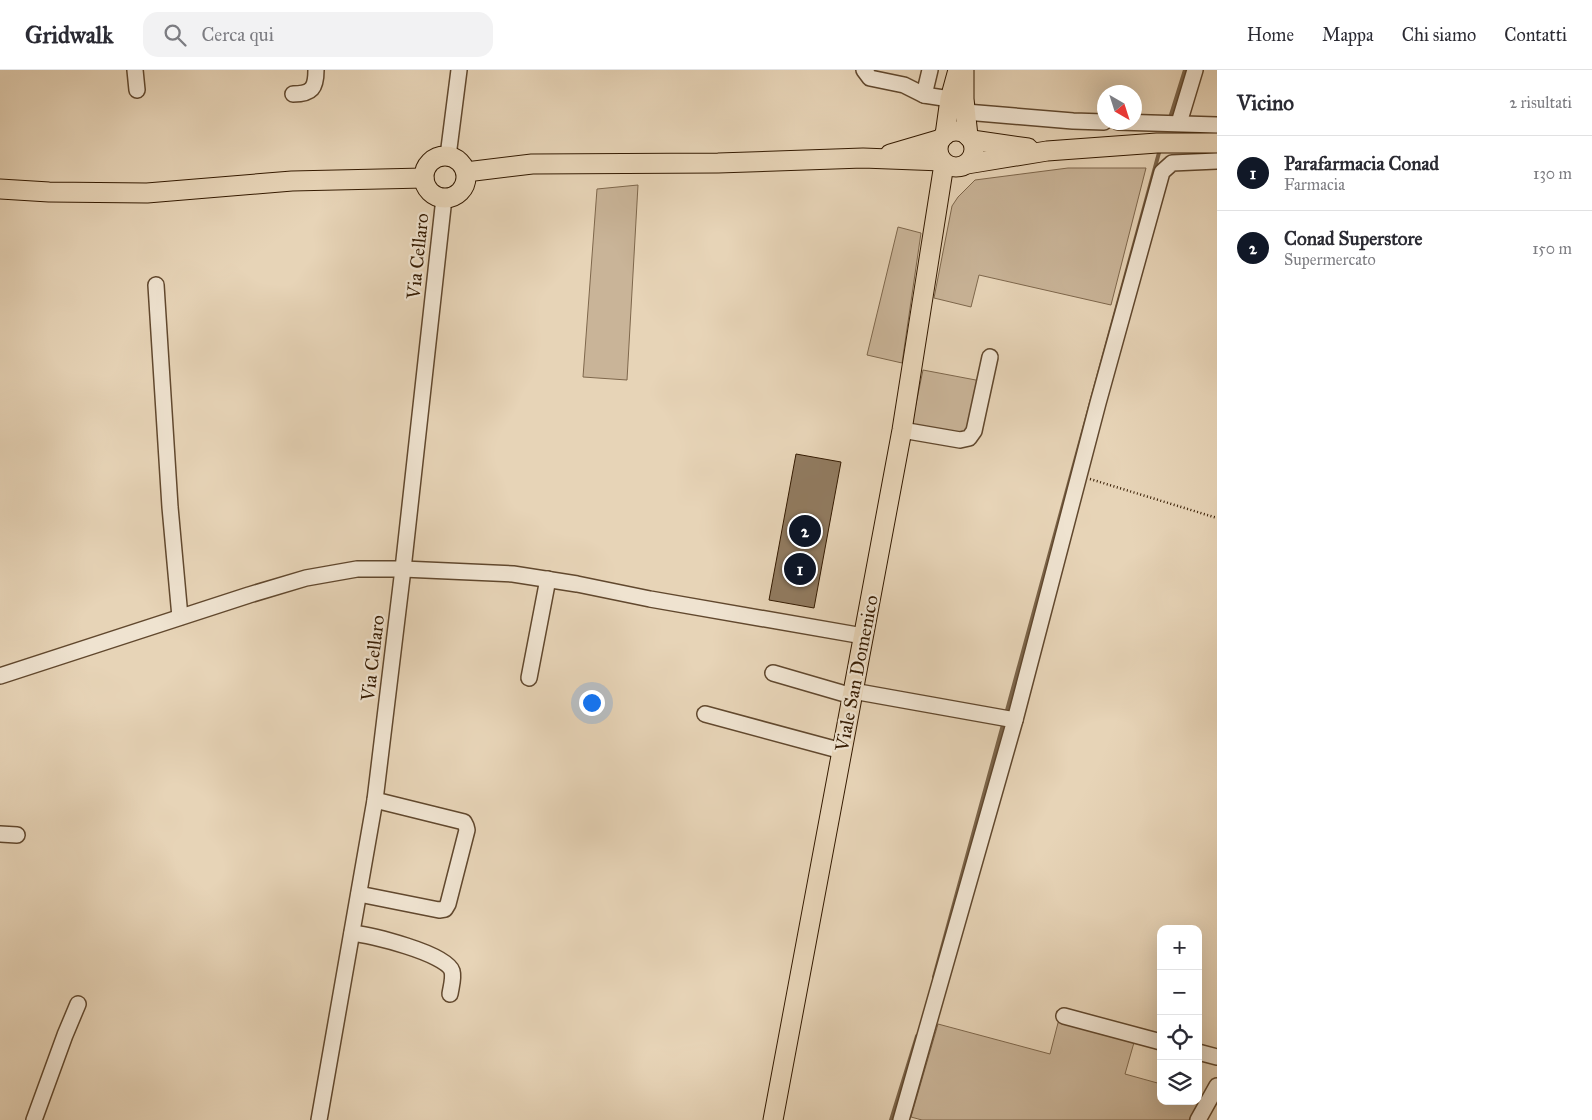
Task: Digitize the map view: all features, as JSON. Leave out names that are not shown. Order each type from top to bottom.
[{"type":"main road","points":[[954,164],[938,150],[943,137],[958,70]]},
{"type":"main road","points":[[964,70],[964,99],[970,138]]},
{"type":"main road","points":[[877,158],[943,137],[954,131],[964,133],[974,145],[973,156],[954,164]]},
{"type":"main road","points":[[970,138],[1047,150]]},
{"type":"main road","points":[[466,172],[532,164],[718,163],[877,158],[954,164],[1047,150],[1162,143],[1217,143]]},
{"type":"main road","points":[[442,156],[448,156],[459,161],[466,172],[466,178],[461,190],[450,198],[432,194],[428,190],[424,178],[427,166],[431,161],[442,156]]},
{"type":"main road","name":"Viale San Domenico","points":[[774,1120],[902,430],[934,226],[954,164]]},
{"type":"main road","points":[[0,189],[49,192],[147,193],[292,181],[424,178]]},
{"type":"street","points":[[135,70],[138,90]]},
{"type":"street","points":[[293,94],[309,92],[314,87],[316,70]]},
{"type":"street","points":[[448,156],[459,70]]},
{"type":"street","points":[[864,70],[870,78],[904,86],[924,95],[950,99]]},
{"type":"street","points":[[924,95],[930,70]]},
{"type":"street","points":[[1172,123],[1195,70]]},
{"type":"street","points":[[966,112],[1097,122]]},
{"type":"street","points":[[1142,122],[1217,125]]},
{"type":"street","points":[[901,1120],[1007,719],[1079,476],[1162,172],[1172,163],[1217,162]]},
{"type":"street","name":"Via Cellaro","points":[[319,1120],[375,800],[403,569],[444,198]]},
{"type":"street","points":[[156,284],[170,507],[180,617]]},
{"type":"street","points":[[902,430],[960,440],[969,438],[974,430],[990,357]]},
{"type":"street","points":[[0,676],[249,595],[306,578],[357,568],[513,574],[863,636]]},
{"type":"street","points":[[529,678],[548,579]]},
{"type":"street","points":[[773,673],[852,694],[1007,719]]},
{"type":"street","points":[[705,714],[842,750]]},
{"type":"street","points":[[359,894],[439,910],[445,909],[448,904],[467,830],[464,822],[375,800]]},
{"type":"street","points":[[0,834],[17,835]]},
{"type":"street","points":[[352,933],[401,944],[444,962],[452,971],[450,994]]},
{"type":"street","points":[[34,1120],[78,1004]]},
{"type":"street","points":[[1064,1016],[1157,1041]]},
{"type":"street","points":[[1202,1053],[1217,1057]]},
{"type":"street","points":[[1198,1120],[1215,1094]]},
{"type":"path","points":[[1079,476],[1217,518]]},
{"type":"shaded area","points":[[1068,168],[1146,168],[1111,305],[979,275],[971,307],[934,298],[952,206],[975,180]]},
{"type":"shaded area","points":[[638,185],[627,380],[583,377],[597,189]]},
{"type":"shaded area","points":[[898,227],[921,233],[902,363],[867,355]]},
{"type":"shaded area","points":[[923,370],[981,381],[973,416],[964,435],[911,428]]},
{"type":"shaded area","points":[[1059,1019],[1135,1039],[1125,1074],[1157,1083],[1157,1105],[1197,1105],[1189,1120],[922,1120],[911,1117],[938,1024],[1050,1054]]},
{"type":"building","points":[[796,454],[841,462],[814,608],[769,600]]},
{"type":"waterway","points":[[1169,121],[1185,70]]},
{"type":"waterway","points":[[1006,714],[1160,149]]},
{"type":"waterway","points":[[934,977],[1004,721]]},
{"type":"waterway","points":[[891,1120],[917,1036]]},
{"type":"place","name":"Conad Superstore","points":[[805,531]]},
{"type":"place","name":"Parafarmacia Conad","points":[[800,569]]}]
